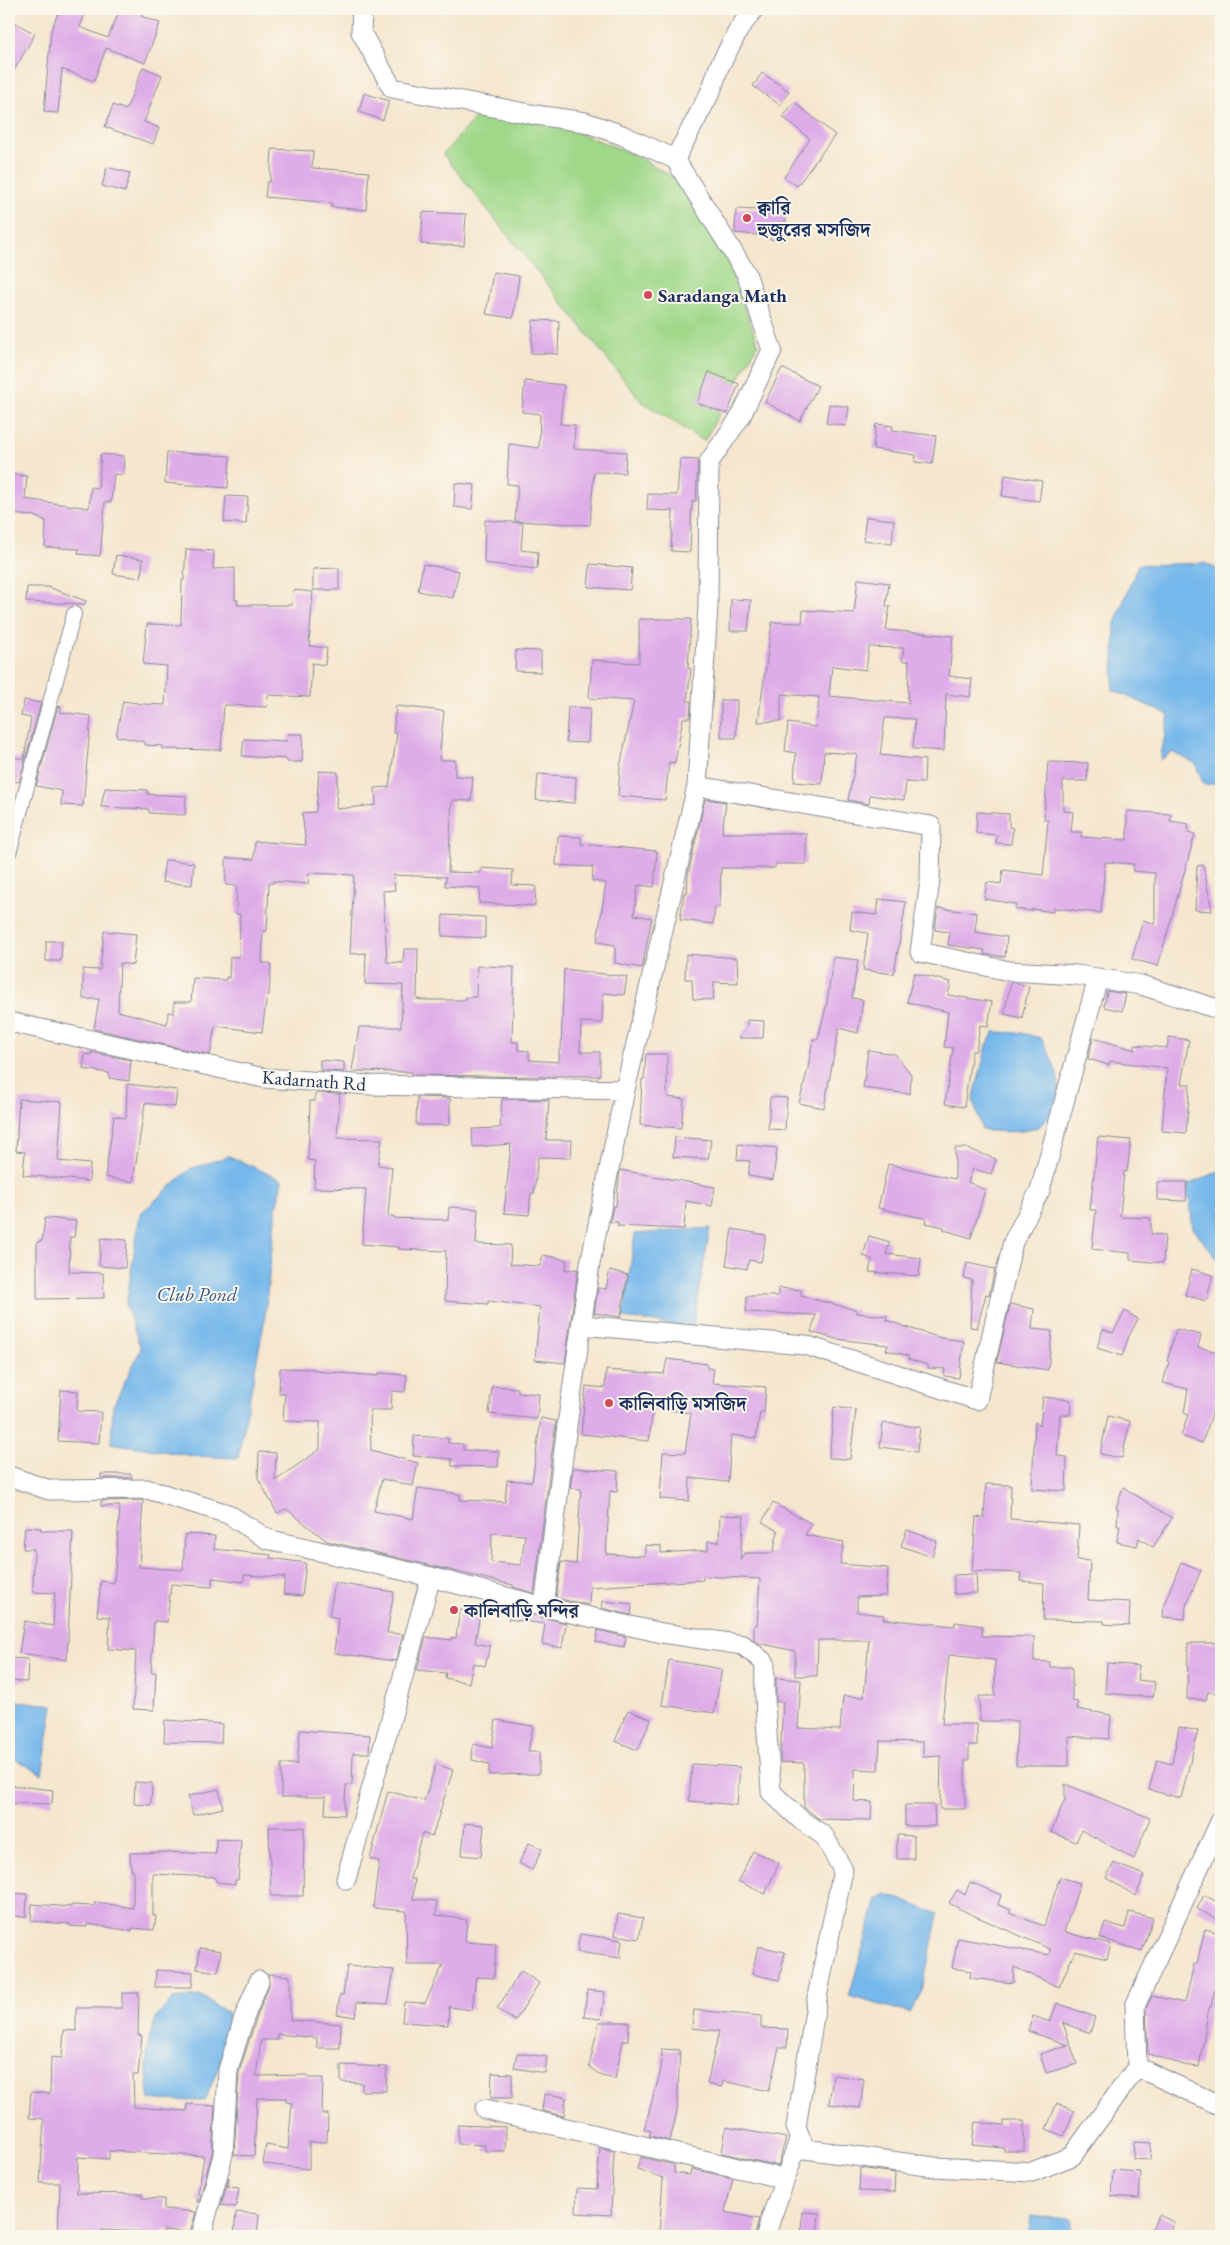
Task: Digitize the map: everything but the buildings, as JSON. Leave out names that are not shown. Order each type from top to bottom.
[{"type":"street","points":[[362,9],[361,32],[392,88],[536,115],[585,122],[675,159],[746,273],[772,350],[741,416],[709,462],[708,606],[697,786],[625,1090],[590,1264],[544,1607]]},
{"type":"street","points":[[675,159],[711,91],[719,67],[739,29],[754,9]]},
{"type":"street","points":[[9,853],[74,614]]},
{"type":"street","points":[[697,786],[931,826],[930,881],[920,952],[1009,971],[1098,978],[1141,985],[1221,1010]]},
{"type":"street","points":[[581,1325],[805,1346],[977,1400],[1013,1242],[1040,1190],[1098,978]]},
{"type":"street","name":"Kadarnath Rd","points":[[9,1022],[264,1078],[370,1084],[625,1090]]},
{"type":"street","points":[[9,1476],[49,1490],[147,1489],[228,1514],[267,1539],[431,1577],[544,1607],[662,1633],[743,1645],[765,1662],[763,1697],[769,1748],[771,1792],[801,1820],[824,1836],[843,1870],[818,1992],[797,2117],[796,2127],[806,2149],[934,2167],[1032,2172],[1072,2156],[1137,2067],[1135,2006],[1221,1820]]},
{"type":"street","points":[[346,1879],[431,1577]]},
{"type":"street","points":[[201,2236],[223,2155],[228,2070],[244,2018],[259,1981]]},
{"type":"street","points":[[1137,2067],[1221,2106]]},
{"type":"street","points":[[485,2109],[785,2179]]},
{"type":"street","points":[[766,2236],[800,2137]]},
{"type":"green space","name":"Saradanga Math","points":[[475,118],[553,123],[635,155],[684,184],[722,246],[758,344],[704,441],[641,401],[443,154]]},
{"type":"water","points":[[1204,563],[1221,571],[1221,782],[1204,785],[1195,763],[1172,752],[1160,760],[1169,715],[1113,690],[1115,623],[1138,565]]},
{"type":"water","points":[[994,1032],[1022,1033],[1041,1038],[1050,1056],[1059,1082],[1059,1089],[1055,1105],[1048,1117],[1036,1128],[1001,1132],[982,1130],[973,1100],[987,1045]]},
{"type":"water","name":"Club Pond","points":[[229,1156],[282,1180],[276,1209],[264,1323],[238,1458],[194,1456],[111,1443],[113,1406],[141,1349],[126,1305],[140,1214],[190,1169]]},
{"type":"water","points":[[1218,1172],[1221,1173],[1221,1260],[1217,1259],[1193,1228],[1187,1185]]},
{"type":"water","points":[[710,1228],[693,1327],[623,1318],[635,1234]]},
{"type":"water","points":[[9,1700],[53,1705],[42,1774],[13,1758],[9,1752]]},
{"type":"water","points":[[886,1894],[938,1914],[922,1991],[909,2013],[849,1996],[877,1899]]},
{"type":"water","points":[[201,1996],[227,2013],[229,2041],[205,2101],[150,2100],[147,2058],[150,2037],[157,2017],[173,1999]]},
{"type":"water","points":[[1031,2216],[1071,2219],[1070,2236],[1028,2236]]},
{"type":"place","name":"ক্বারি হুজুরের মসজিদ","points":[[747,218]]},
{"type":"place","name":"Saradanga Math","points":[[648,295]]},
{"type":"place","name":"কালিবাড়ি মসজিদ","points":[[609,1403]]},
{"type":"place","name":"কালিবাড়ি মন্দির","points":[[454,1610]]}]
